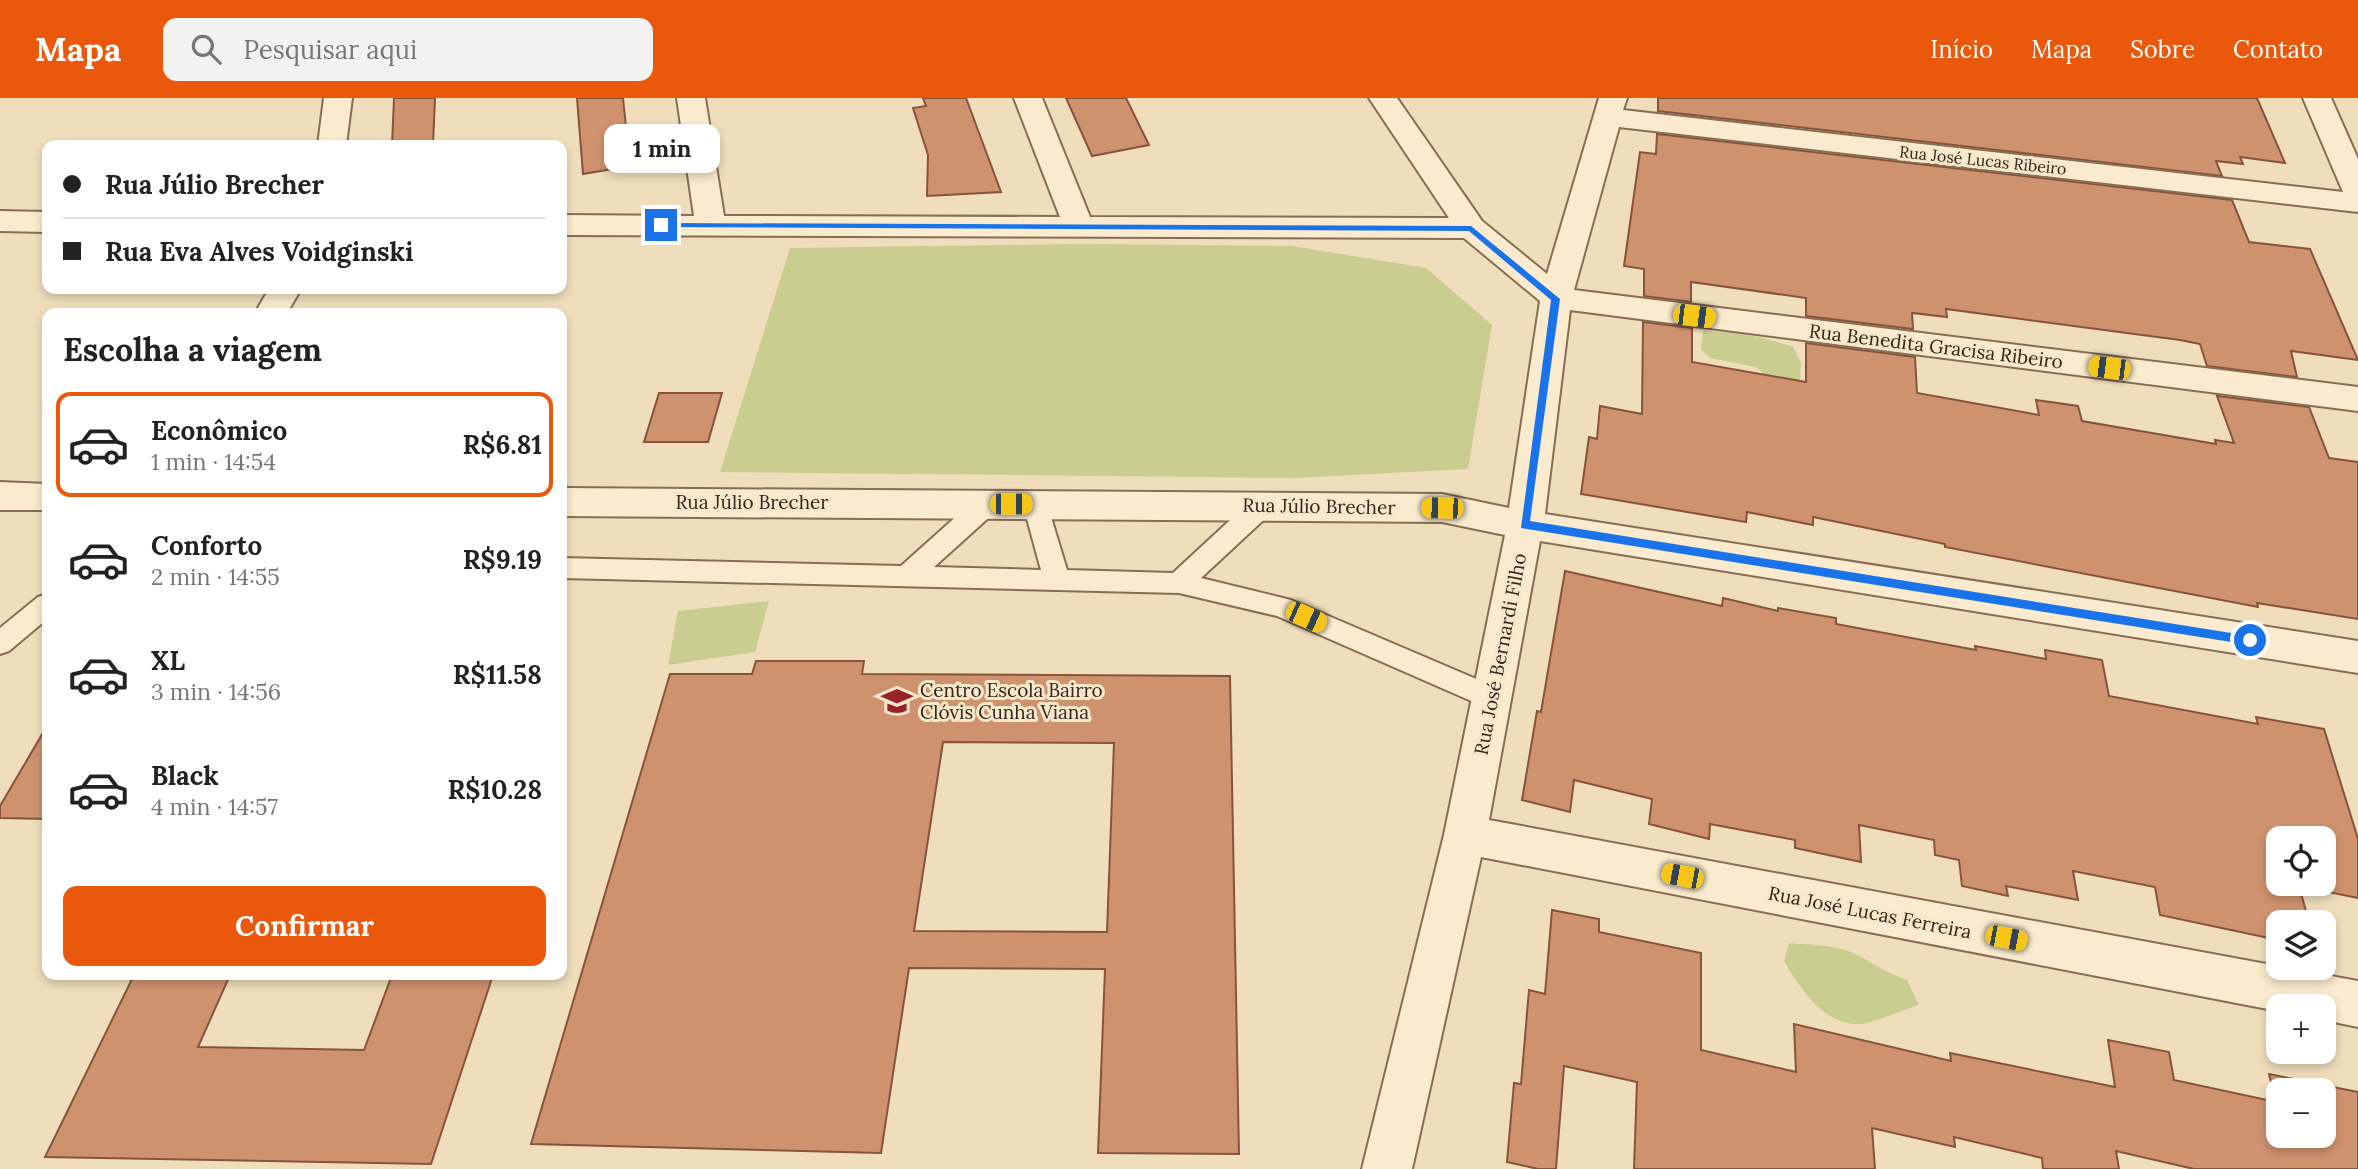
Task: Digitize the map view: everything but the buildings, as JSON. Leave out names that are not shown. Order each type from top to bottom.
[{"type":"street","points":[[333,140],[338,98]]},
{"type":"street","points":[[691,98],[710,226]]},
{"type":"street","points":[[1028,98],[1079,228]]},
{"type":"street","points":[[1383,98],[1471,228],[1556,299]]},
{"type":"street","points":[[2317,98],[2344,130],[2358,192]]},
{"type":"street","name":"Rua José Lucas Ribeiro","points":[[1611,108],[2358,202]]},
{"type":"street","name":"Rua José Bernardi Filho","points":[[1387,1169],[1465,835],[1492,698],[1525,525],[1556,299],[1611,108]]},
{"type":"street","points":[[0,221],[42,222]]},
{"type":"street","points":[[567,225],[1471,228]]},
{"type":"street","name":"Rua Benedita Gracisa Ribeiro","points":[[1556,299],[2358,400]]},
{"type":"street","points":[[0,496],[42,497]]},
{"type":"street","name":"Rua Júlio Brecher","points":[[567,502],[1442,508],[1525,525],[2358,657]]},
{"type":"street","name":"Rua José Lucas Ferreira","points":[[1465,835],[2358,1004]]},
{"type":"lane","points":[[905,578],[987,504]]},
{"type":"lane","points":[[1035,504],[1058,581]]},
{"type":"lane","points":[[1179,583],[1263,505]]},
{"type":"lane","points":[[567,568],[1179,583],[1282,607],[1492,698]]},
{"type":"lane","points":[[0,643],[42,608]]},
{"type":"green space","points":[[1080,244],[1292,246],[1426,268],[1492,325],[1468,469],[1293,478],[720,472],[790,248]]},
{"type":"green space","points":[[1703,331],[1748,335],[1793,347],[1801,363],[1800,382],[1763,381],[1762,372],[1756,367],[1710,358],[1701,349]]},
{"type":"green space","points":[[769,601],[755,652],[668,665],[678,611]]},
{"type":"green space","points":[[1789,943],[1829,946],[1853,953],[1907,980],[1919,1005],[1861,1024],[1836,1019],[1815,1003],[1790,972],[1784,961]]},
{"type":"place","name":"Centro Escola Bairro Clóvis Cunha Viana","points":[[897,701]]},
{"type":"route","points":[[661,225],[1471,228],[1556,299],[1525,525],[2250,640]]}]
